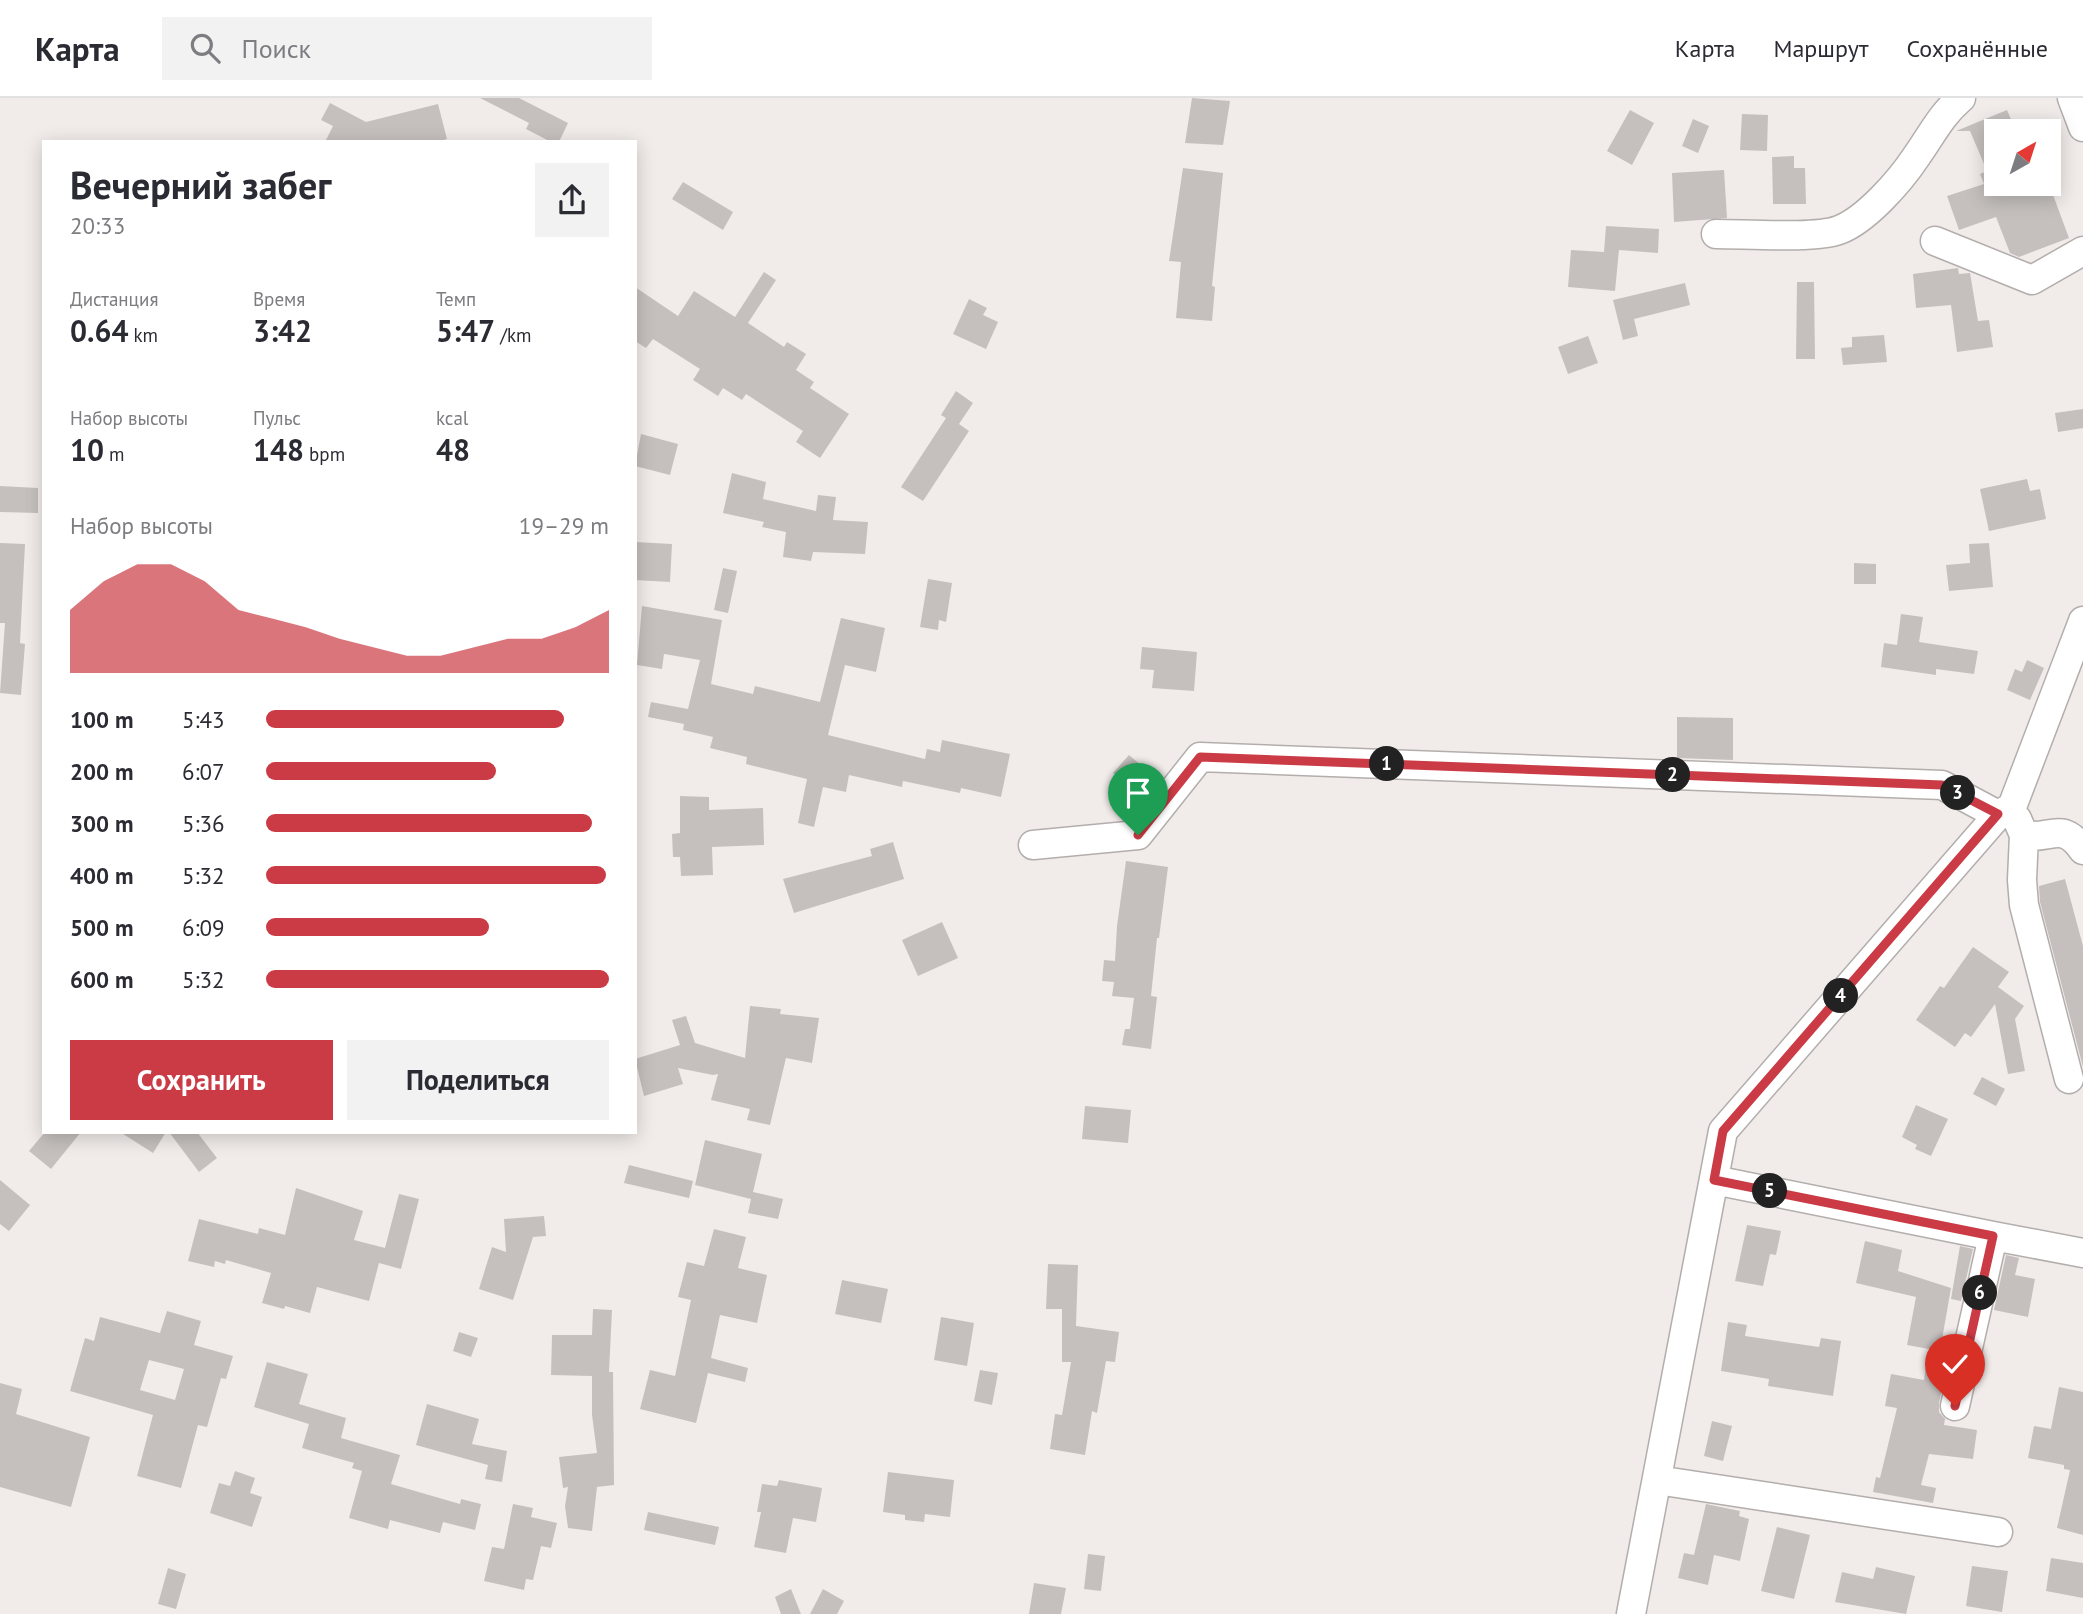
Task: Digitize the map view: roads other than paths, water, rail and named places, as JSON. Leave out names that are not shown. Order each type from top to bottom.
[{"type":"street","points":[[1716,234],[1826,234],[1851,224],[1872,207],[1915,159],[1939,120],[1961,98]]},
{"type":"street","points":[[2072,98],[2083,127]]},
{"type":"street","points":[[1936,241],[2032,280],[2083,251]]},
{"type":"street","points":[[1631,1614],[1723,1131],[2005,811],[2083,621]]},
{"type":"street","points":[[1033,845],[1138,835],[1200,757],[1942,785],[2005,811],[2024,835],[2031,837],[2059,832],[2073,839],[2083,850]]},
{"type":"street","points":[[2024,835],[2021,880],[2024,905],[2069,1079]]},
{"type":"street","points":[[1714,1180],[2083,1253]]},
{"type":"street","points":[[1955,1406],[1993,1236]]},
{"type":"street","points":[[1657,1479],[1998,1532]]}]
